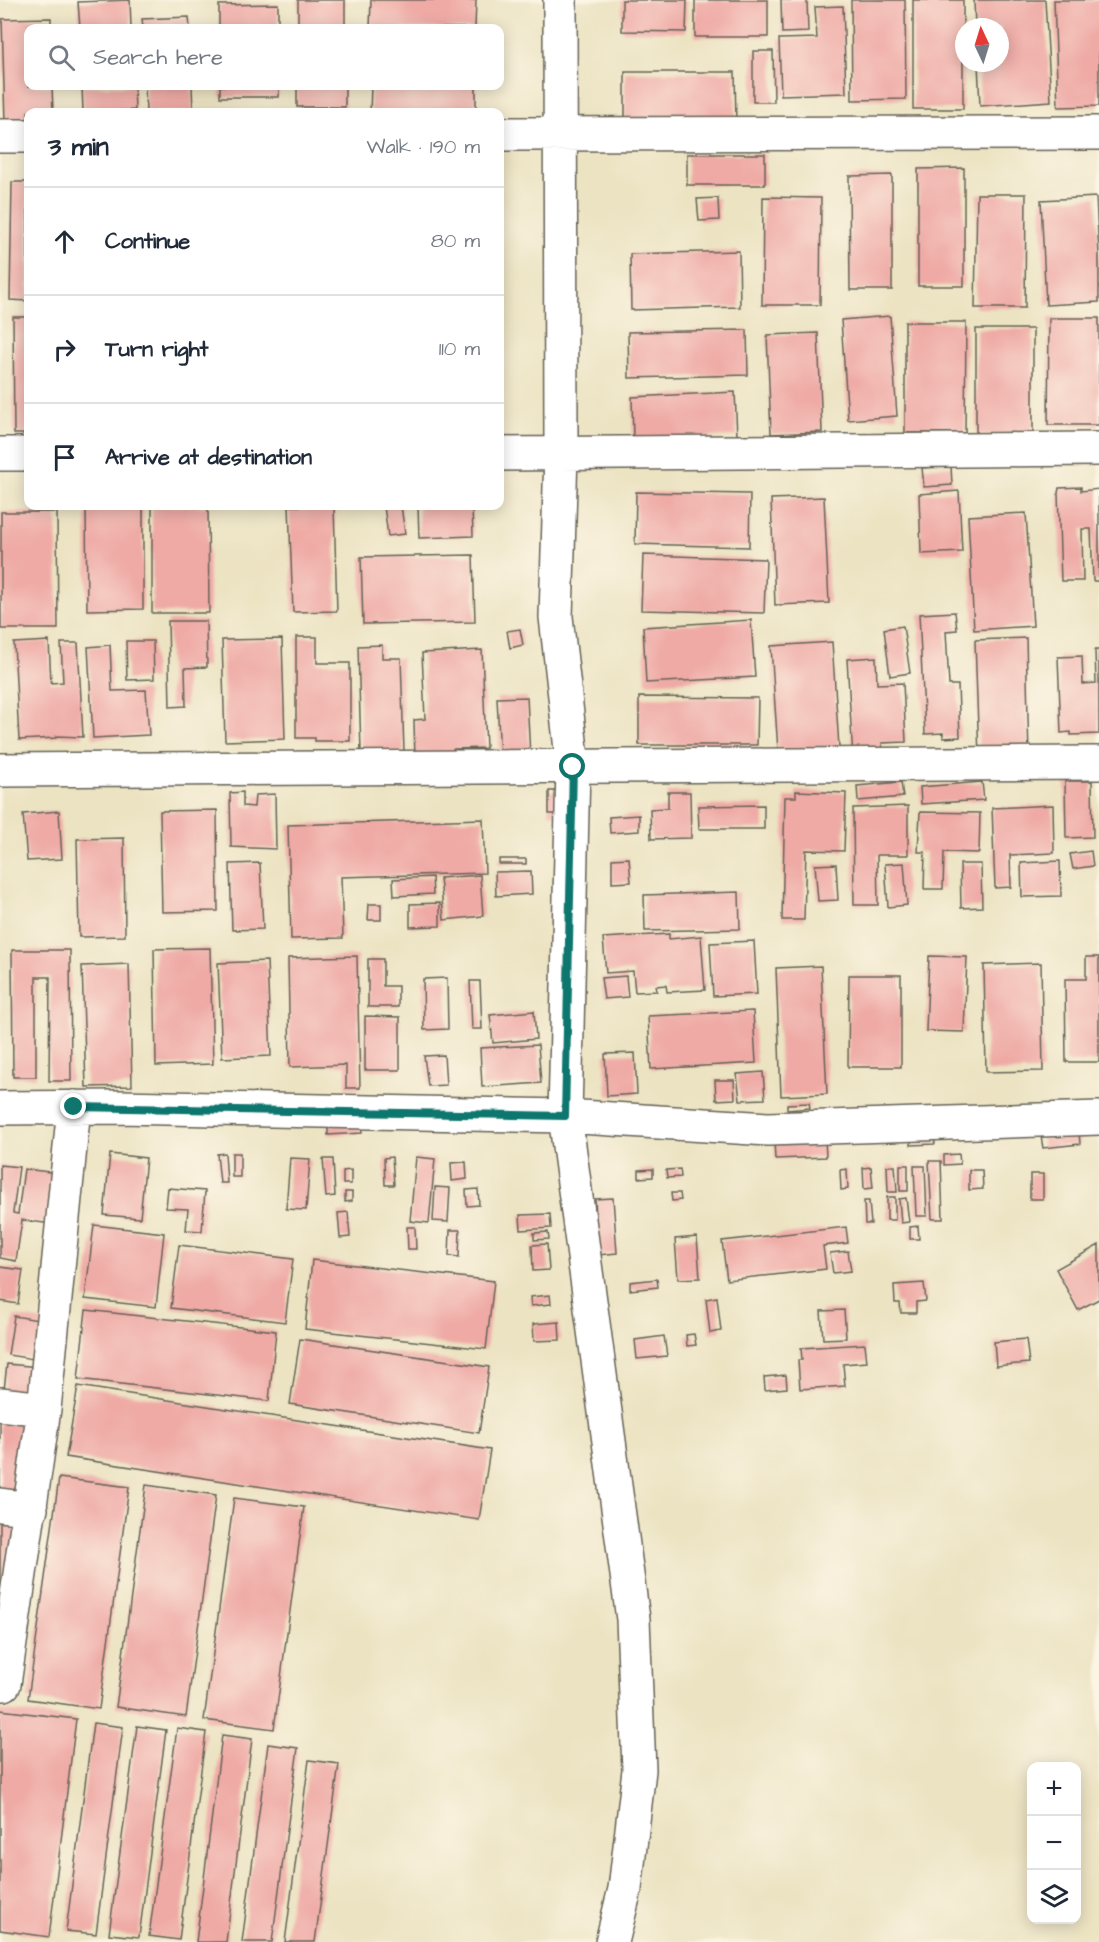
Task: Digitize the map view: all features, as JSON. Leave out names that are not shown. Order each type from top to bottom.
[{"type":"street","points":[[560,0],[561,454],[556,617],[573,767],[565,1116],[633,1619],[639,1770],[625,1889],[612,1942]]},
{"type":"street","points":[[504,134],[1099,133]]},
{"type":"street","points":[[0,136],[24,136]]},
{"type":"street","points":[[504,454],[1099,449]]},
{"type":"street","points":[[0,454],[24,454]]},
{"type":"street","points":[[0,770],[1099,763]]},
{"type":"street","points":[[4,1684],[15,1507],[44,1410],[74,1107]]},
{"type":"street","points":[[0,1108],[74,1107],[565,1116],[768,1129],[1099,1118]]},
{"type":"street","points":[[0,1404],[44,1410]]},
{"type":"building","points":[[130,0],[131,24],[80,24],[78,2]]},
{"type":"building","points":[[298,0],[345,0],[345,24],[298,24]]},
{"type":"building","points":[[371,0],[476,0],[475,24],[370,24]]},
{"type":"building","points":[[622,0],[687,0],[686,32],[622,31]]},
{"type":"building","points":[[695,0],[768,0],[768,37],[695,37]]},
{"type":"building","points":[[781,0],[807,0],[808,32],[782,33]]},
{"type":"building","points":[[851,0],[905,0],[906,99],[852,100]]},
{"type":"building","points":[[913,0],[963,0],[963,18],[955,18],[955,72],[963,72],[963,109],[913,109]]},
{"type":"building","points":[[974,0],[1045,0],[1051,101],[980,106],[978,72],[1009,72],[1009,18],[975,18]]},
{"type":"building","points":[[1054,0],[1099,0],[1099,106],[1058,107]]},
{"type":"building","points":[[278,4],[278,24],[219,24],[219,5]]},
{"type":"building","points":[[843,6],[846,93],[781,95],[779,39],[817,38],[815,7]]},
{"type":"building","points":[[189,17],[190,24],[143,24],[142,19]]},
{"type":"building","points":[[51,18],[51,24],[24,24],[24,90],[52,90],[53,108],[24,108],[24,122],[5,122],[2,19]]},
{"type":"building","points":[[753,51],[773,51],[774,102],[753,102]]},
{"type":"building","points":[[625,72],[735,72],[736,124],[625,125]]},
{"type":"building","points":[[82,90],[134,90],[135,108],[83,108]]},
{"type":"building","points":[[145,90],[192,90],[193,108],[146,108]]},
{"type":"building","points":[[220,90],[279,90],[279,97],[220,97]]},
{"type":"building","points":[[297,90],[345,90],[345,107],[297,107]]},
{"type":"building","points":[[371,90],[476,90],[476,108],[370,108]]},
{"type":"building","points":[[687,154],[765,154],[765,185],[687,185]]},
{"type":"building","points":[[964,168],[964,286],[918,286],[918,169]]},
{"type":"building","points":[[892,175],[892,290],[850,290],[849,176]]},
{"type":"building","points":[[12,182],[24,182],[24,301],[10,300]]},
{"type":"building","points":[[977,194],[1026,194],[1025,308],[975,308]]},
{"type":"building","points":[[763,197],[821,198],[820,305],[762,305]]},
{"type":"building","points":[[1096,197],[1099,302],[1046,305],[1041,200]]},
{"type":"building","points":[[718,198],[719,220],[699,221],[697,199]]},
{"type":"building","points":[[739,251],[740,307],[631,310],[630,254]]},
{"type":"building","points":[[890,316],[897,416],[848,420],[841,320]]},
{"type":"building","points":[[13,317],[24,317],[24,434],[14,434]]},
{"type":"building","points":[[1049,318],[1099,318],[1099,425],[1048,425]]},
{"type":"building","points":[[905,322],[966,322],[965,433],[905,433]]},
{"type":"building","points":[[976,329],[1033,329],[1033,435],[976,435]]},
{"type":"building","points":[[747,330],[748,375],[629,378],[628,332]]},
{"type":"building","points":[[818,333],[822,432],[771,434],[767,335]]},
{"type":"building","points":[[735,392],[737,436],[633,440],[632,397]]},
{"type":"building","points":[[951,466],[952,485],[924,487],[922,468]]},
{"type":"building","points":[[1081,487],[1081,491],[1099,489],[1099,581],[1093,581],[1091,529],[1082,529],[1083,581],[1061,581],[1059,488]]},
{"type":"building","points":[[959,491],[962,552],[921,554],[919,494]]},
{"type":"building","points":[[636,492],[750,494],[749,547],[635,544]]},
{"type":"building","points":[[824,497],[829,603],[775,605],[771,499]]},
{"type":"building","points":[[86,510],[143,510],[143,609],[87,610]]},
{"type":"building","points":[[152,510],[208,510],[209,613],[152,613]]},
{"type":"building","points":[[289,510],[334,510],[337,611],[293,612]]},
{"type":"building","points":[[385,510],[402,510],[405,534],[388,536]]},
{"type":"building","points":[[418,510],[472,510],[473,536],[419,538]]},
{"type":"building","points":[[1,512],[57,512],[58,629],[1,629]]},
{"type":"building","points":[[1026,513],[1033,626],[974,630],[968,516]]},
{"type":"building","points":[[473,555],[475,622],[363,624],[361,557]]},
{"type":"building","points":[[643,555],[766,559],[764,613],[641,610]]},
{"type":"building","points":[[955,612],[957,630],[946,631],[949,685],[958,685],[960,737],[943,738],[943,733],[925,734],[919,614]]},
{"type":"building","points":[[751,620],[755,677],[646,683],[643,627]]},
{"type":"building","points":[[168,621],[206,621],[207,667],[185,668],[186,706],[170,707]]},
{"type":"building","points":[[903,626],[910,673],[890,676],[884,629]]},
{"type":"building","points":[[520,629],[523,645],[510,648],[507,631]]},
{"type":"building","points":[[296,637],[317,637],[317,663],[350,663],[350,741],[315,741],[315,738],[296,738]]},
{"type":"building","points":[[1026,638],[1029,757],[979,758],[975,640]]},
{"type":"building","points":[[282,639],[285,739],[225,741],[222,640]]},
{"type":"building","points":[[49,641],[51,683],[63,682],[61,643],[78,643],[83,737],[56,736],[56,738],[19,740],[14,643]]},
{"type":"building","points":[[126,641],[153,641],[154,679],[127,680]]},
{"type":"building","points":[[832,642],[839,747],[778,751],[771,646]]},
{"type":"building","points":[[110,645],[112,691],[146,690],[149,735],[93,738],[88,647]]},
{"type":"building","points":[[382,645],[382,658],[401,658],[404,752],[361,753],[358,646]]},
{"type":"building","points":[[482,650],[486,748],[454,749],[454,759],[415,761],[414,720],[425,719],[422,653]]},
{"type":"building","points":[[1095,650],[1099,650],[1099,734],[1061,733],[1058,657],[1082,656],[1083,684],[1096,683]]},
{"type":"building","points":[[876,657],[877,684],[903,683],[906,742],[882,743],[883,756],[853,758],[847,659]]},
{"type":"building","points":[[527,697],[530,756],[500,757],[497,698]]},
{"type":"building","points":[[639,697],[758,698],[757,745],[639,745]]},
{"type":"building","points":[[1065,781],[1092,781],[1093,837],[1066,838]]},
{"type":"building","points":[[901,782],[903,797],[858,801],[857,786]]},
{"type":"building","points":[[982,782],[984,800],[921,804],[920,787]]},
{"type":"building","points":[[549,791],[562,791],[561,814],[549,814]]},
{"type":"building","points":[[796,791],[846,793],[844,851],[806,850],[804,920],[782,920],[785,797],[796,797]]},
{"type":"building","points":[[243,792],[243,806],[254,807],[255,795],[275,794],[276,849],[231,847],[230,793]]},
{"type":"building","points":[[668,792],[690,792],[691,838],[651,839],[650,809],[668,808]]},
{"type":"building","points":[[764,805],[764,829],[699,829],[698,806]]},
{"type":"building","points":[[1053,805],[1054,853],[1010,855],[1011,887],[995,888],[992,808]]},
{"type":"building","points":[[908,806],[908,855],[877,855],[878,905],[854,905],[853,808]]},
{"type":"building","points":[[217,810],[218,911],[162,912],[160,811]]},
{"type":"building","points":[[59,811],[62,859],[27,861],[23,814]]},
{"type":"building","points":[[920,812],[980,813],[979,853],[944,852],[943,889],[924,889],[925,852],[918,852]]},
{"type":"building","points":[[639,815],[639,831],[610,833],[609,817]]},
{"type":"building","points":[[483,819],[485,873],[341,877],[343,938],[291,939],[288,825]]},
{"type":"building","points":[[124,838],[125,936],[79,937],[77,839]]},
{"type":"building","points":[[1091,851],[1093,866],[1073,869],[1070,854]]},
{"type":"building","points":[[629,858],[631,882],[612,883],[612,859]]},
{"type":"building","points":[[499,859],[526,859],[526,864],[499,864]]},
{"type":"building","points":[[1060,861],[1061,896],[1022,897],[1021,863]]},
{"type":"building","points":[[260,863],[263,929],[232,930],[230,864]]},
{"type":"building","points":[[904,863],[907,905],[888,907],[885,864]]},
{"type":"building","points":[[836,864],[838,900],[818,901],[815,865]]},
{"type":"building","points":[[960,864],[981,864],[982,907],[961,908]]},
{"type":"building","points":[[531,871],[532,894],[496,896],[495,872]]},
{"type":"building","points":[[480,875],[483,916],[444,920],[440,878]]},
{"type":"building","points":[[432,877],[433,894],[394,896],[393,879]]},
{"type":"building","points":[[739,892],[740,929],[645,931],[644,895]]},
{"type":"building","points":[[440,903],[440,926],[410,927],[410,904]]},
{"type":"building","points":[[369,904],[381,904],[381,920],[368,920]]},
{"type":"building","points":[[669,934],[669,939],[701,936],[705,990],[667,992],[666,985],[656,986],[657,991],[635,992],[633,971],[606,973],[603,938]]},
{"type":"building","points":[[754,941],[757,994],[713,996],[710,943]]},
{"type":"building","points":[[210,948],[213,1064],[156,1066],[154,949]]},
{"type":"building","points":[[12,950],[70,950],[71,1081],[49,1081],[50,977],[36,977],[36,1077],[13,1077]]},
{"type":"building","points":[[357,956],[360,1088],[346,1088],[346,1065],[290,1067],[288,958]]},
{"type":"building","points":[[929,956],[967,957],[964,1032],[926,1031]]},
{"type":"building","points":[[1086,957],[1099,957],[1099,1062],[1066,1062],[1065,979],[1086,979]]},
{"type":"building","points":[[368,959],[383,959],[383,986],[398,986],[398,1007],[368,1007]]},
{"type":"building","points":[[267,961],[271,1056],[222,1058],[218,963]]},
{"type":"building","points":[[1041,963],[1043,1071],[986,1072],[984,965]]},
{"type":"building","points":[[129,964],[132,1086],[86,1087],[82,966]]},
{"type":"building","points":[[821,966],[827,1094],[781,1096],[776,968]]},
{"type":"building","points":[[849,975],[901,975],[901,1067],[848,1067]]},
{"type":"building","points":[[626,976],[628,997],[604,999],[601,978]]},
{"type":"building","points":[[447,978],[448,1029],[424,1030],[423,979]]},
{"type":"building","points":[[470,981],[480,981],[482,1029],[472,1029]]},
{"type":"building","points":[[534,1011],[536,1039],[493,1043],[490,1015]]},
{"type":"building","points":[[753,1011],[756,1063],[651,1069],[648,1016]]},
{"type":"building","points":[[365,1016],[400,1017],[400,1070],[365,1070]]},
{"type":"building","points":[[538,1045],[541,1083],[482,1087],[480,1048]]},
{"type":"building","points":[[635,1053],[637,1094],[607,1096],[605,1054]]},
{"type":"building","points":[[444,1055],[446,1085],[428,1086],[424,1056]]},
{"type":"building","points":[[763,1072],[765,1099],[740,1100],[737,1074]]},
{"type":"building","points":[[715,1080],[734,1080],[735,1099],[716,1100]]},
{"type":"building","points":[[809,1103],[810,1108],[787,1110],[787,1104]]},
{"type":"building","points":[[361,1123],[362,1133],[328,1135],[328,1125]]},
{"type":"building","points":[[1079,1132],[1080,1144],[1043,1148],[1041,1136]]},
{"type":"building","points":[[934,1137],[935,1144],[911,1145],[911,1138]]},
{"type":"building","points":[[825,1139],[826,1157],[775,1159],[774,1141]]},
{"type":"building","points":[[225,1153],[227,1183],[220,1183],[217,1154]]},
{"type":"building","points":[[232,1153],[240,1153],[240,1177],[232,1177]]},
{"type":"building","points":[[110,1154],[146,1158],[140,1218],[104,1215]]},
{"type":"building","points":[[959,1154],[960,1164],[944,1165],[944,1155]]},
{"type":"building","points":[[392,1157],[394,1185],[385,1185],[384,1158]]},
{"type":"building","points":[[416,1157],[435,1159],[429,1223],[410,1221]]},
{"type":"building","points":[[290,1158],[310,1159],[306,1210],[286,1209]]},
{"type":"building","points":[[323,1159],[333,1159],[335,1196],[326,1197]]},
{"type":"building","points":[[929,1161],[941,1161],[943,1219],[932,1219]]},
{"type":"building","points":[[466,1162],[467,1179],[452,1181],[451,1163]]},
{"type":"building","points":[[0,1165],[19,1167],[13,1213],[18,1214],[24,1169],[66,1174],[59,1225],[22,1220],[16,1261],[0,1258]]},
{"type":"building","points":[[900,1165],[908,1165],[908,1191],[900,1191]]},
{"type":"building","points":[[887,1166],[895,1166],[897,1192],[888,1192]]},
{"type":"building","points":[[914,1166],[925,1166],[927,1216],[916,1216]]},
{"type":"building","points":[[871,1167],[873,1188],[864,1189],[863,1168]]},
{"type":"building","points":[[653,1169],[653,1177],[639,1178],[639,1170]]},
{"type":"building","points":[[680,1169],[681,1177],[667,1178],[666,1170]]},
{"type":"building","points":[[847,1169],[848,1189],[841,1190],[840,1170]]},
{"type":"building","points":[[351,1170],[351,1184],[343,1184],[343,1171]]},
{"type":"building","points":[[969,1170],[982,1170],[983,1189],[969,1190]]},
{"type":"building","points":[[1030,1174],[1043,1174],[1043,1199],[1030,1199]]},
{"type":"building","points":[[435,1187],[450,1188],[448,1222],[433,1221]]},
{"type":"building","points":[[168,1188],[205,1191],[202,1231],[186,1230],[188,1209],[166,1208]]},
{"type":"building","points":[[478,1189],[479,1205],[467,1206],[466,1190]]},
{"type":"building","points":[[345,1192],[352,1192],[352,1201],[345,1202]]},
{"type":"building","points":[[671,1193],[680,1193],[681,1200],[672,1201]]},
{"type":"building","points":[[887,1197],[895,1197],[895,1220],[887,1220]]},
{"type":"building","points":[[613,1198],[617,1253],[598,1255],[595,1199]]},
{"type":"building","points":[[906,1198],[909,1222],[901,1223],[899,1199]]},
{"type":"building","points":[[864,1201],[869,1201],[871,1224],[865,1224]]},
{"type":"building","points":[[348,1212],[350,1237],[340,1238],[338,1213]]},
{"type":"building","points":[[550,1214],[551,1228],[521,1230],[520,1215]]},
{"type":"building","points":[[94,1225],[164,1233],[156,1307],[85,1299]]},
{"type":"building","points":[[918,1226],[919,1239],[910,1239],[910,1227]]},
{"type":"building","points":[[407,1227],[415,1227],[416,1249],[408,1249]]},
{"type":"building","points":[[846,1227],[848,1243],[823,1246],[826,1269],[727,1280],[722,1241]]},
{"type":"building","points":[[450,1230],[460,1230],[459,1257],[449,1256]]},
{"type":"building","points":[[548,1232],[549,1239],[534,1240],[534,1233]]},
{"type":"building","points":[[697,1237],[700,1278],[678,1279],[675,1239]]},
{"type":"building","points":[[547,1244],[549,1270],[533,1271],[532,1245]]},
{"type":"building","points":[[179,1245],[293,1259],[285,1322],[171,1308]]},
{"type":"building","points":[[1099,1245],[1099,1299],[1078,1310],[1056,1269]]},
{"type":"building","points":[[848,1251],[851,1271],[833,1273],[830,1253]]},
{"type":"building","points":[[312,1260],[494,1281],[486,1349],[305,1329]]},
{"type":"building","points":[[0,1267],[23,1270],[18,1304],[0,1301]]},
{"type":"building","points":[[657,1279],[658,1287],[630,1290],[630,1282]]},
{"type":"building","points":[[924,1283],[926,1301],[916,1302],[916,1313],[901,1313],[900,1303],[895,1303],[894,1285]]},
{"type":"building","points":[[550,1295],[551,1304],[531,1306],[530,1297]]},
{"type":"building","points":[[717,1297],[721,1331],[710,1333],[706,1299]]},
{"type":"building","points":[[86,1310],[276,1331],[269,1401],[78,1379]]},
{"type":"building","points":[[844,1310],[846,1338],[823,1339],[821,1311]]},
{"type":"building","points":[[14,1316],[45,1321],[39,1360],[8,1355]]},
{"type":"building","points":[[559,1322],[560,1340],[534,1341],[533,1324]]},
{"type":"building","points":[[694,1334],[696,1345],[687,1346],[686,1335]]},
{"type":"building","points":[[664,1336],[667,1356],[637,1359],[635,1340]]},
{"type":"building","points":[[300,1339],[489,1367],[479,1433],[290,1404]]},
{"type":"building","points":[[1026,1339],[1029,1363],[996,1366],[994,1342]]},
{"type":"building","points":[[865,1344],[867,1362],[843,1364],[845,1386],[800,1389],[798,1360],[802,1360],[801,1348]]},
{"type":"building","points":[[7,1364],[39,1367],[35,1403],[3,1399]]},
{"type":"building","points":[[786,1375],[787,1388],[765,1390],[764,1377]]},
{"type":"building","points":[[78,1386],[490,1450],[479,1520],[66,1457]]},
{"type":"building","points":[[0,1411],[37,1416],[26,1505],[0,1502]]},
{"type":"building","points":[[59,1478],[129,1487],[99,1709],[28,1699]]},
{"type":"building","points":[[146,1485],[216,1495],[186,1717],[116,1707]]},
{"type":"building","points":[[234,1498],[304,1507],[274,1729],[204,1720]]},
{"type":"building","points":[[0,1520],[19,1522],[0,1679]]},
{"type":"building","points":[[0,1710],[76,1719],[49,1937],[0,1930]]},
{"type":"building","points":[[93,1723],[123,1727],[96,1934],[66,1931]]},
{"type":"building","points":[[137,1726],[166,1730],[139,1937],[109,1934]]},
{"type":"building","points":[[177,1728],[206,1732],[179,1940],[149,1936]]},
{"type":"building","points":[[222,1735],[252,1739],[226,1942],[196,1942]]},
{"type":"building","points":[[268,1744],[298,1748],[272,1942],[242,1942]]},
{"type":"building","points":[[309,1760],[339,1764],[315,1942],[285,1942]]},
{"type":"route","points":[[74,1107],[565,1116],[573,767]]}]
